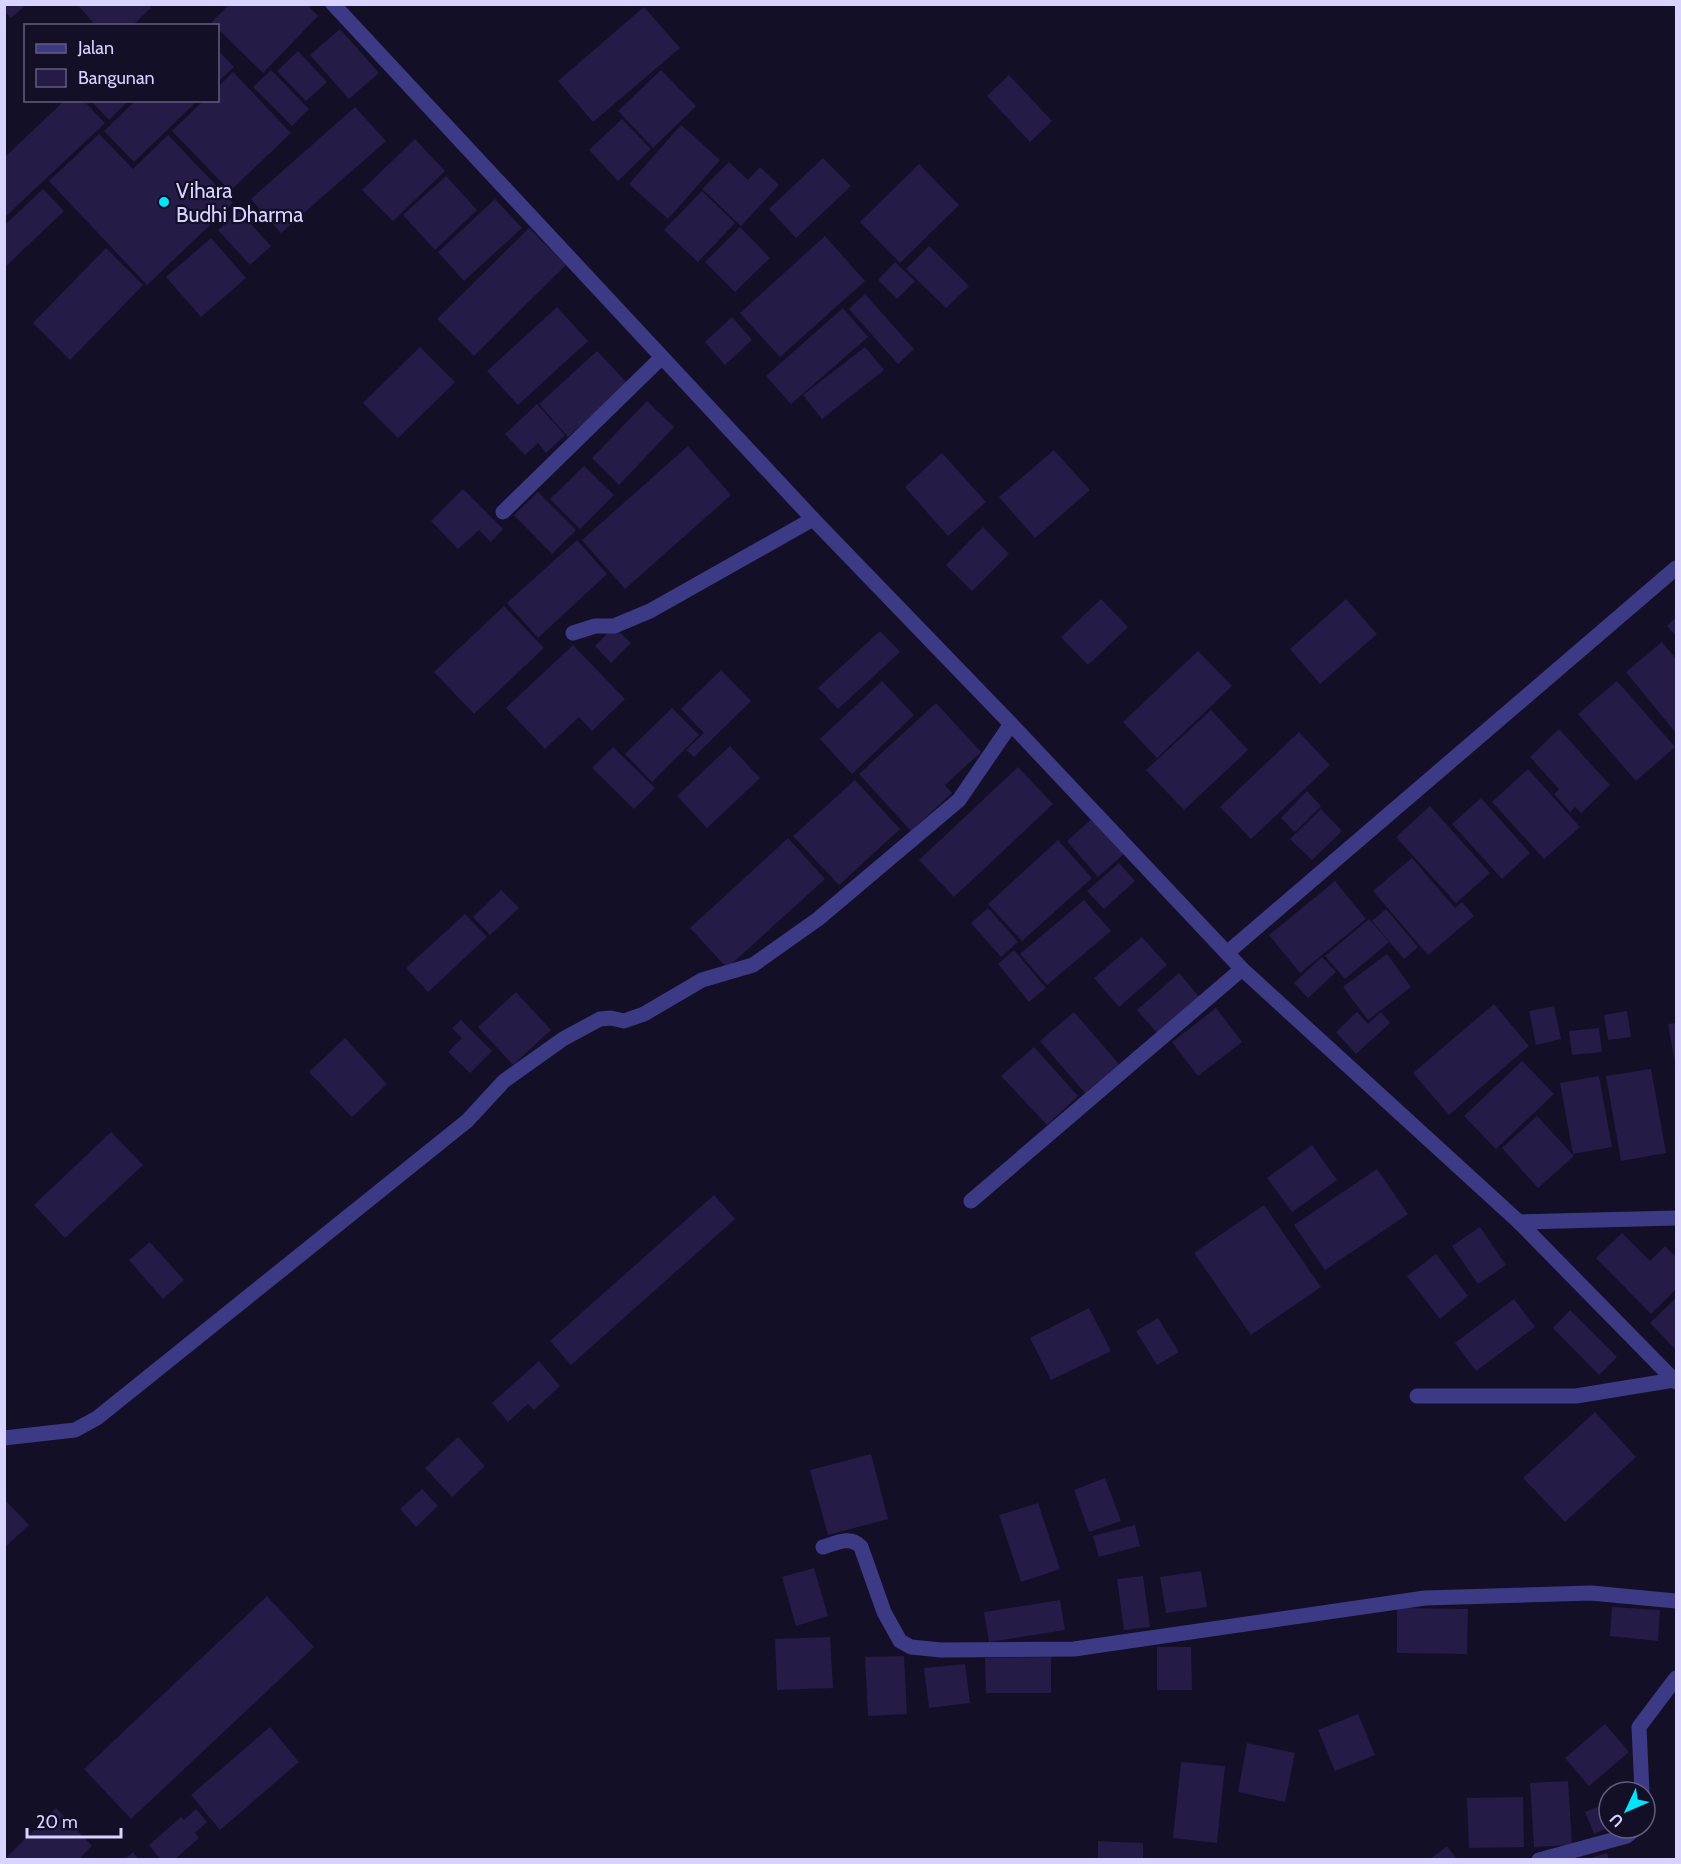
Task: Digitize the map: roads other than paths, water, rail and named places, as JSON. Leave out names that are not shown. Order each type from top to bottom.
[{"type":"street","points":[[333,4],[813,519],[1011,724],[1242,969],[1519,1222],[1675,1381]]},
{"type":"street","points":[[503,512],[662,357]]},
{"type":"street","points":[[573,633],[595,626],[614,626],[650,611],[813,519]]},
{"type":"street","points":[[1227,953],[1677,568]]},
{"type":"street","points":[[4,1438],[75,1430],[98,1418],[467,1121],[504,1081],[563,1039],[600,1019],[611,1017],[624,1021],[644,1014],[702,980],[753,965],[790,939],[818,919],[959,800],[1011,724]]},
{"type":"street","points":[[971,1201],[1242,969]]},
{"type":"street","points":[[1519,1222],[1677,1218]]},
{"type":"street","points":[[1417,1396],[1576,1396],[1675,1381]]},
{"type":"street","points":[[823,1547],[849,1540],[857,1542],[861,1547],[884,1612],[900,1641],[911,1647],[941,1650],[1074,1649],[1425,1598],[1591,1593],[1677,1601]]},
{"type":"street","points":[[1641,1780],[1639,1727],[1677,1678]]},
{"type":"street","points":[[1539,1860],[1612,1840]]},
{"type":"place","name":"Vihara Budhi Dharma","points":[[164,202]]}]
